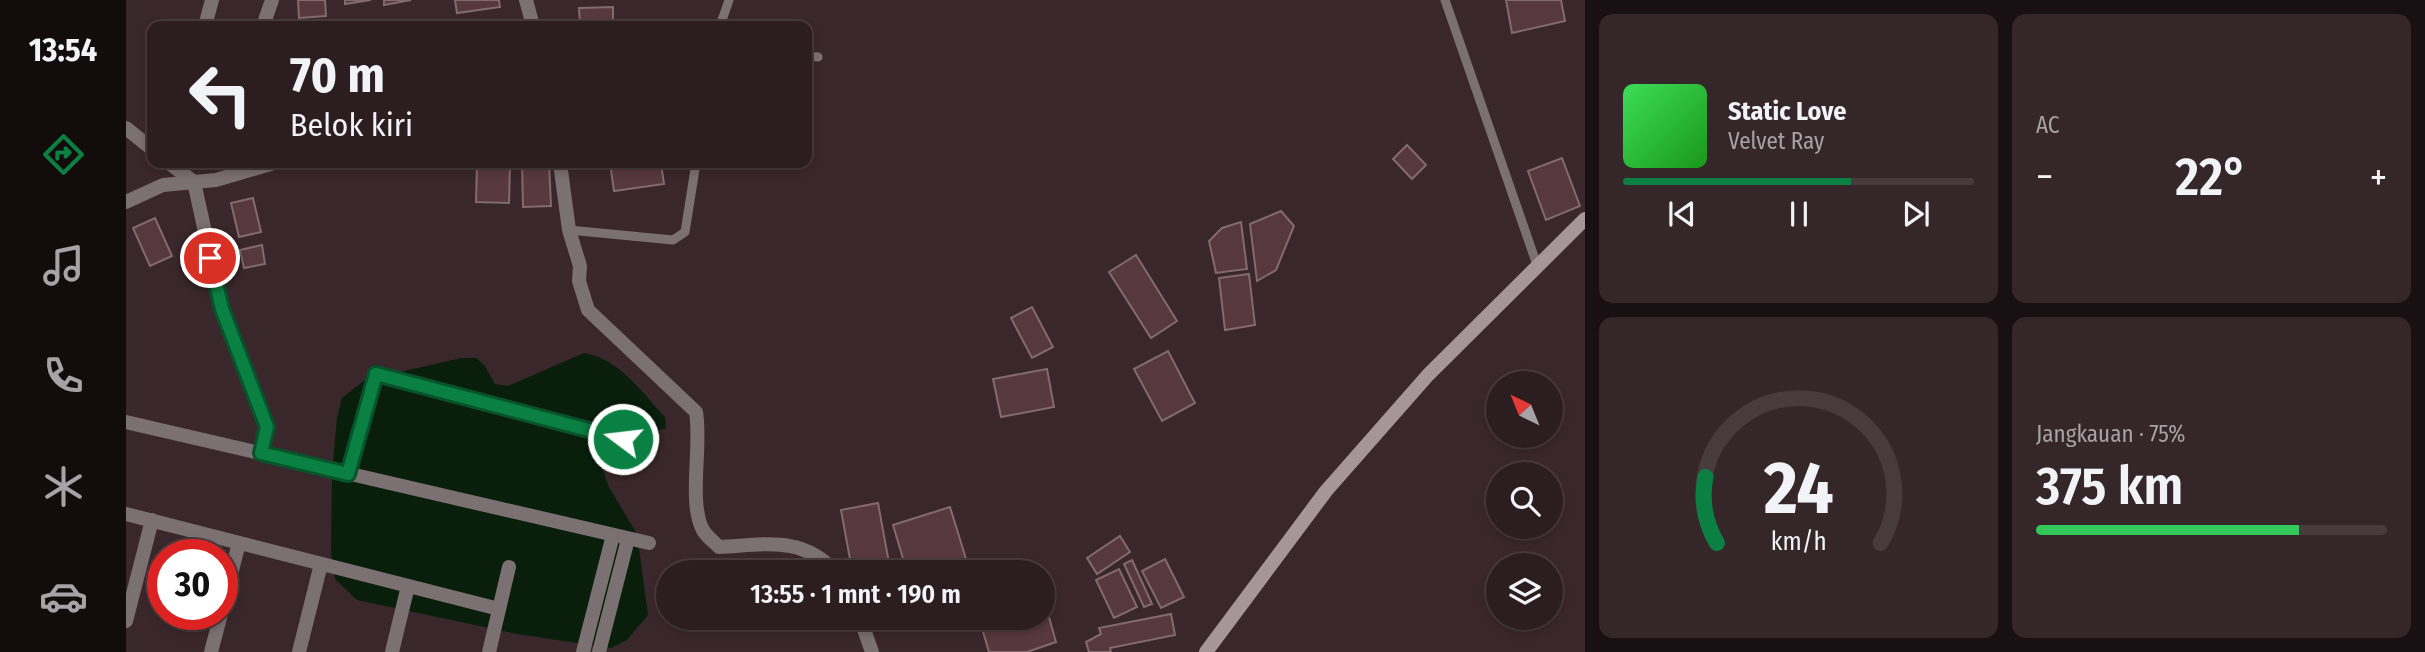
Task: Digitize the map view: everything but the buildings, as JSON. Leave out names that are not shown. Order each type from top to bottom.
[{"type":"street","points":[[206,21],[212,0]]},
{"type":"street","points":[[265,21],[272,0]]},
{"type":"street","points":[[526,0],[532,21]]},
{"type":"street","points":[[126,128],[147,145]]},
{"type":"street","points":[[175,168],[194,183]]},
{"type":"street","points":[[190,168],[222,309],[267,427],[261,453]]},
{"type":"street","points":[[126,202],[163,186],[216,180],[238,168]]},
{"type":"street","points":[[561,168],[569,230],[580,266],[579,281],[588,310],[696,412],[699,427],[696,497],[703,530],[719,547],[791,544],[822,560]]},
{"type":"street","points":[[1206,652],[1326,491],[1428,375],[1585,219]]},
{"type":"street","points":[[348,474],[376,374],[623,439]]},
{"type":"street","points":[[126,422],[649,543]]},
{"type":"street","points":[[126,513],[499,610]]},
{"type":"street","points":[[127,617],[152,520]]},
{"type":"street","points":[[583,652],[613,535]]},
{"type":"street","points":[[598,652],[628,539]]},
{"type":"street","points":[[238,547],[239,543]]},
{"type":"street","points":[[299,652],[321,564]]},
{"type":"street","points":[[489,652],[509,567]]},
{"type":"street","points":[[392,652],[408,586]]},
{"type":"street","points":[[211,652],[217,630]]},
{"type":"street","points":[[864,630],[872,652]]},
{"type":"lane","points":[[722,21],[729,0]]},
{"type":"lane","points":[[1445,0],[1537,265]]},
{"type":"lane","points":[[812,56],[818,57]]},
{"type":"lane","points":[[569,230],[673,240],[685,233],[695,168]]},
{"type":"shaded area","points":[[584,353],[597,356],[619,369],[665,417],[666,428],[615,446],[600,463],[609,487],[637,534],[648,615],[627,640],[611,648],[517,634],[357,600],[335,579],[331,553],[332,473],[337,417],[342,398],[365,380],[461,358],[476,358],[485,366],[495,384],[508,386]]},
{"type":"route","points":[[210,258],[222,309],[267,427],[261,453],[348,474],[376,374],[623,439]]}]
